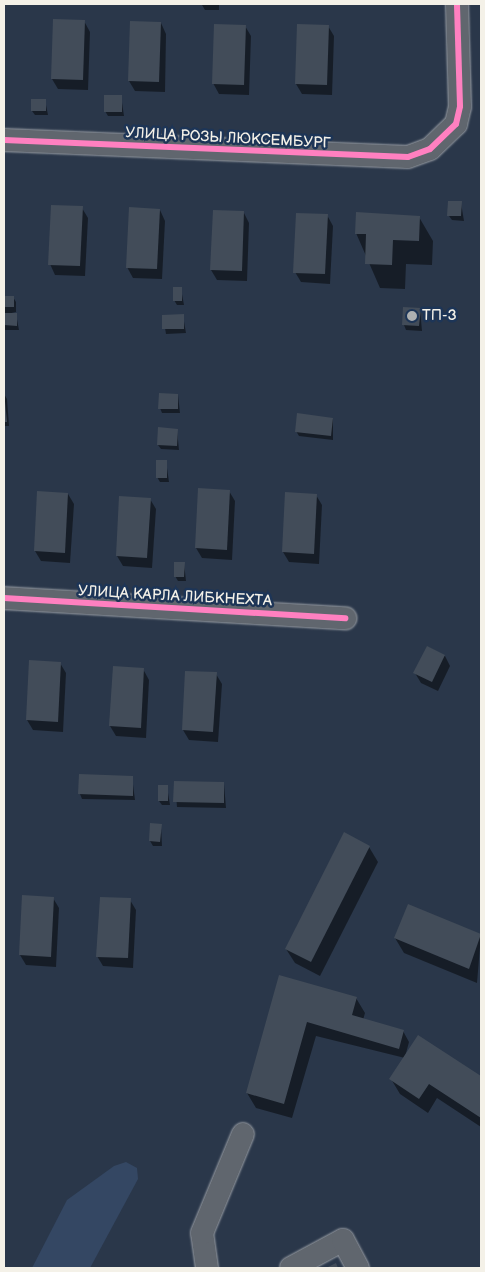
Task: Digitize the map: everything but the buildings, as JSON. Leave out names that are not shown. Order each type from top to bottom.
[{"type":"street","name":"УЛИЦА РОЗЫ ЛЮКСЕМБУРГ","points":[[4,140],[408,157],[446,139],[460,106],[457,4]]},
{"type":"street","name":"УЛИЦА КАРЛА ЛИБКНЕХТА","points":[[4,598],[345,618]]},
{"type":"street","points":[[207,1268],[202,1233],[243,1134]]},
{"type":"street","points":[[291,1268],[343,1240],[358,1268]]},
{"type":"shaded area","points":[[126,1162],[137,1168],[138,1179],[90,1268],[32,1268],[67,1200],[114,1166]]},
{"type":"cycle path","points":[[4,140],[408,157],[430,149],[456,124],[460,106],[457,4]]},
{"type":"cycle path","points":[[4,598],[345,618]]},
{"type":"place","name":"ТП-3","points":[[412,316]]}]
